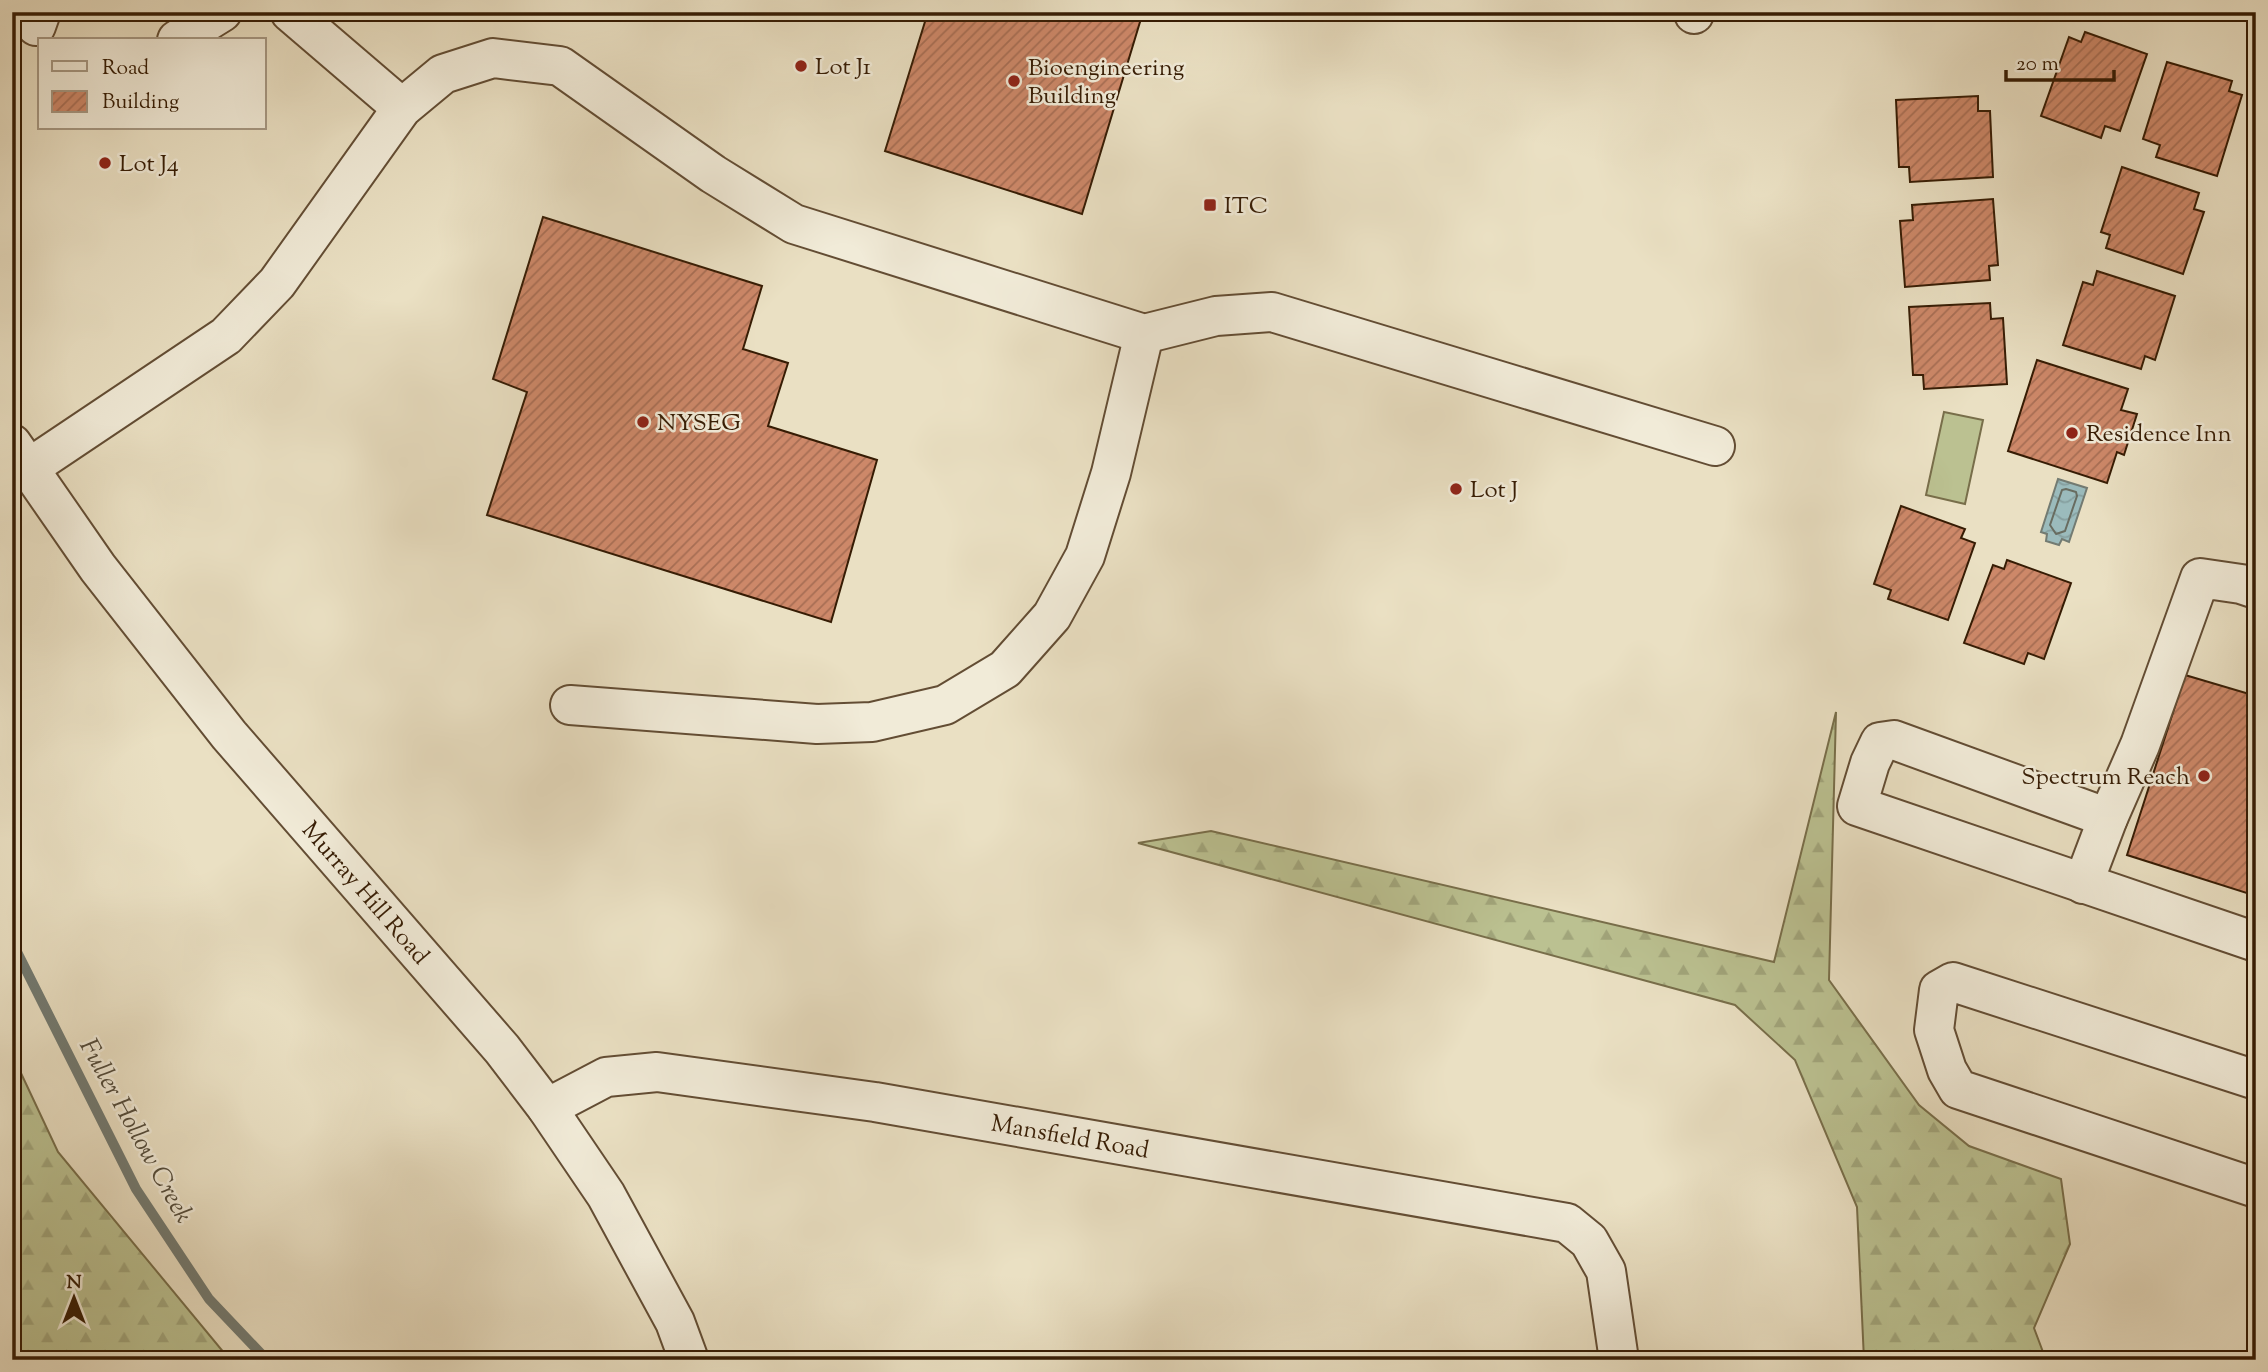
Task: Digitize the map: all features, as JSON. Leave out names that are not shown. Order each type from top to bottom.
[{"type":"street","points":[[290,12],[402,108]]},
{"type":"street","points":[[21,456],[226,336],[277,283],[402,108],[443,74],[494,58],[560,66],[713,174],[794,225],[1144,334],[1216,316],[1272,312],[1715,446]]},
{"type":"street","points":[[570,705],[817,724],[872,722],[945,705],[1005,669],[1052,616],[1085,556],[1111,473],[1144,334]]},
{"type":"street","name":"Murray Hill Road","points":[[21,456],[98,568],[229,735],[502,1049],[547,1108],[606,1195],[675,1322],[689,1360]]},
{"type":"street","points":[[2083,884],[2140,746],[2200,578],[2256,589]]},
{"type":"street","points":[[2108,818],[1894,740],[1880,742],[1857,806],[2256,942]]},
{"type":"street","points":[[2256,1080],[1953,982],[1940,990],[1934,1030],[1947,1070],[1958,1089],[2256,1188]]},
{"type":"street","name":"Mansfield Road","points":[[547,1108],[606,1077],[657,1072],[875,1102],[1567,1223],[1589,1241],[1606,1270],[1619,1360]]},
{"type":"green space","points":[[1944,412],[1983,420],[1965,504],[1926,495]]},
{"type":"green space","points":[[1836,712],[1829,980],[1919,1105],[1969,1146],[2061,1179],[2070,1244],[2034,1328],[2046,1360],[1864,1360],[1857,1207],[1795,1060],[1735,1005],[1138,843],[1211,831],[1774,962]]},
{"type":"green space","points":[[12,1054],[58,1152],[230,1360],[12,1360]]},
{"type":"water","points":[[2058,479],[2087,488],[2069,542],[2062,539],[2059,545],[2046,541],[2047,534],[2041,532]]},
{"type":"building","name":"Bioengineering Building","points":[[928,12],[1143,12],[1082,214],[885,151]]},
{"type":"building","points":[[2085,32],[2147,54],[2120,131],[2105,126],[2101,138],[2041,116],[2069,37],[2081,42]]},
{"type":"building","points":[[2167,62],[2232,81],[2229,91],[2242,95],[2217,176],[2156,157],[2160,145],[2143,139]]},
{"type":"building","points":[[1978,96],[1978,111],[1990,111],[1993,177],[1910,182],[1909,167],[1899,167],[1896,100]]},
{"type":"building","points":[[2122,167],[2199,193],[2194,209],[2204,212],[2183,274],[2106,248],[2110,235],[2101,232]]},
{"type":"building","points":[[1993,199],[1998,265],[1989,266],[1990,280],[1905,287],[1900,221],[1913,220],[1912,205]]},
{"type":"building","name":"NYSEG","points":[[543,217],[762,286],[743,349],[788,363],[768,426],[877,460],[831,622],[487,515],[527,392],[493,379]]},
{"type":"building","name":"Residence Inn","points":[[2097,271],[2175,296],[2155,360],[2145,356],[2141,369],[2063,345],[2083,282],[2093,285]]},
{"type":"building","points":[[1990,303],[1991,319],[2003,318],[2007,384],[1924,389],[1923,375],[1913,375],[1909,307]]},
{"type":"building","name":"Residence Inn","points":[[2037,360],[2128,389],[2121,410],[2137,414],[2124,455],[2117,452],[2107,483],[2008,451]]},
{"type":"building","points":[[1901,506],[1965,529],[1961,538],[1975,543],[1948,620],[1888,599],[1891,590],[1874,584]]},
{"type":"building","points":[[2007,560],[2071,583],[2044,659],[2028,653],[2024,664],[1964,643],[1993,565],[2004,569]]},
{"type":"building","name":"Spectrum Reach","points":[[2185,675],[2256,696],[2256,896],[2127,855]]},
{"type":"waterway","name":"Fuller Hollow Creek","points":[[12,942],[136,1189],[209,1299],[267,1360]]},
{"type":"place","name":"Lot J1","points":[[801,66]]},
{"type":"place","name":"Bioengineering Building","points":[[1014,81]]},
{"type":"place","name":"Lot J4","points":[[105,163]]},
{"type":"place","name":"ITC","points":[[1210,205]]},
{"type":"place","name":"NYSEG","points":[[643,422]]},
{"type":"place","name":"Residence Inn","points":[[2072,433]]},
{"type":"place","name":"Lot J","points":[[1456,489]]},
{"type":"place","name":"Spectrum Reach","points":[[2204,776]]}]
